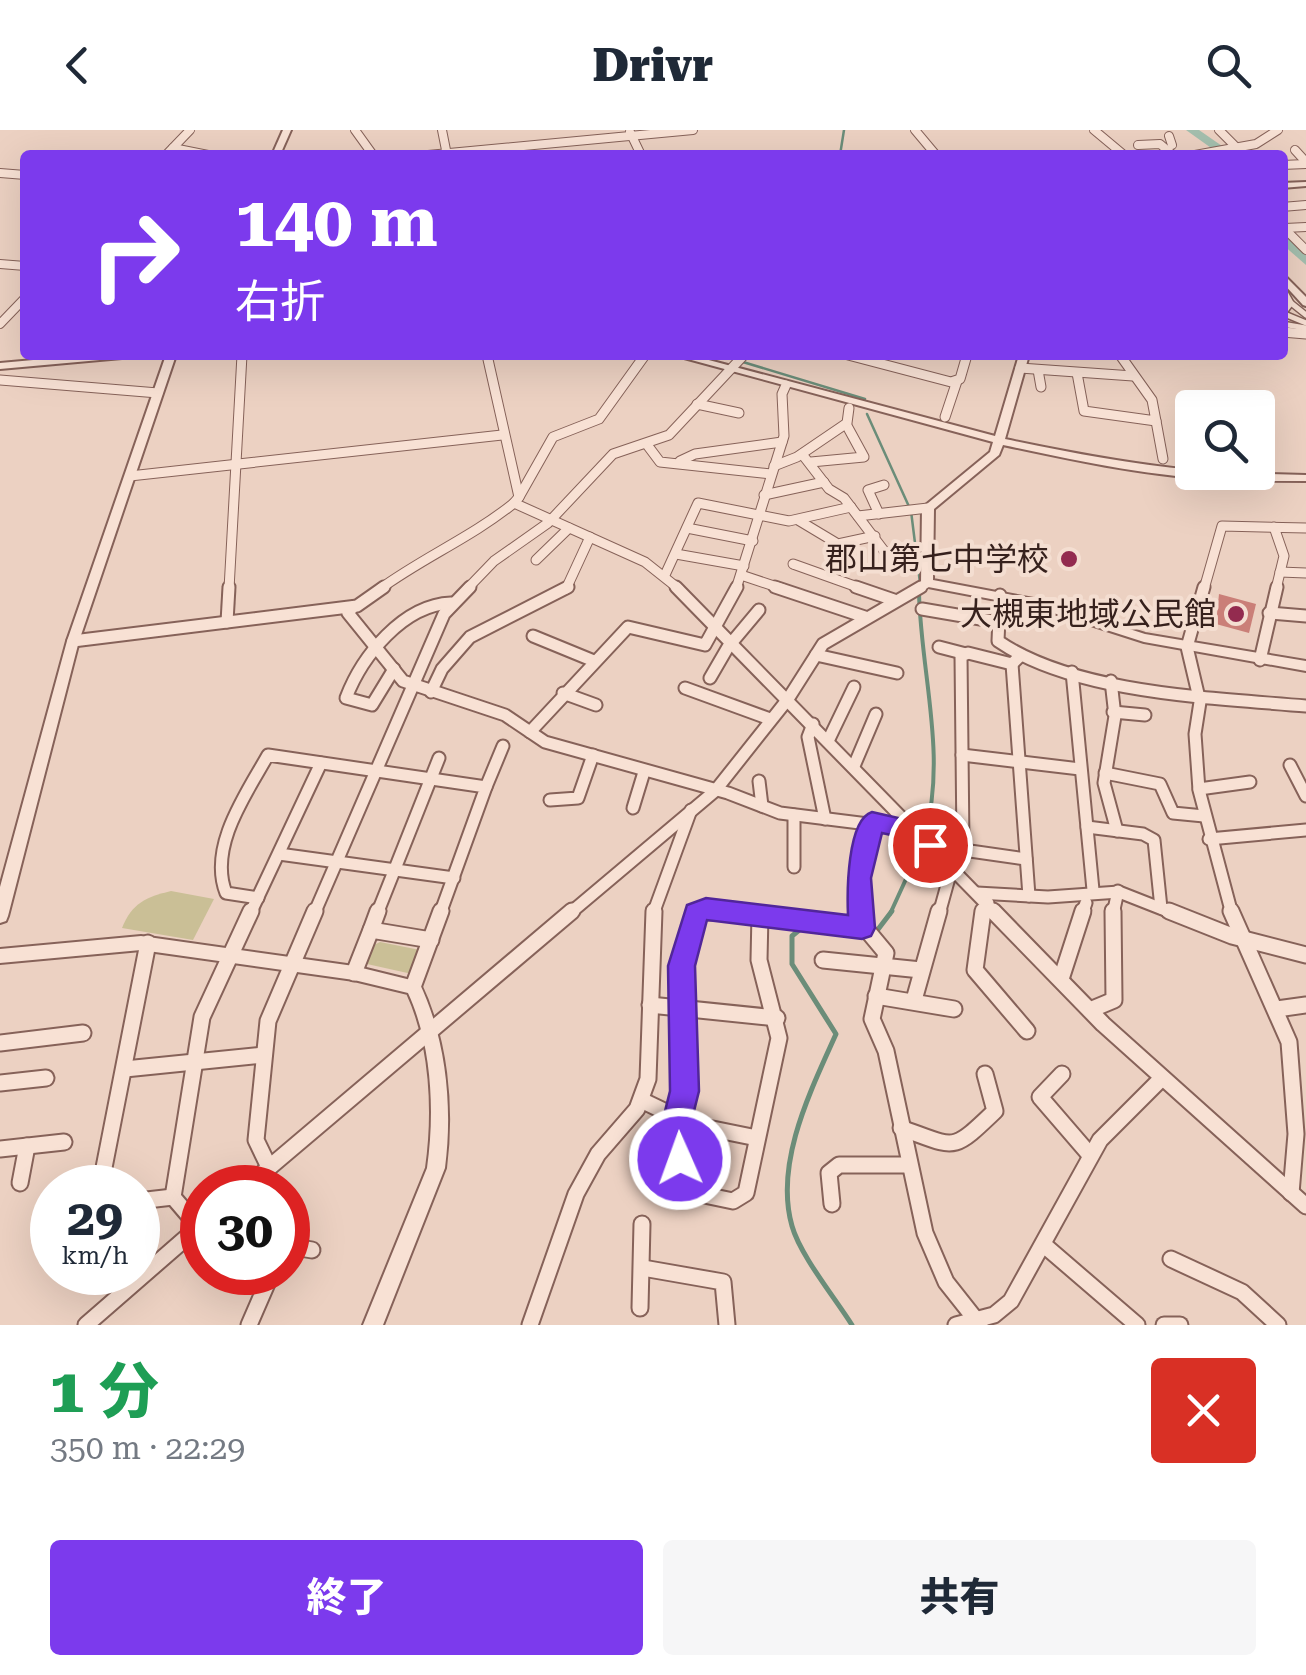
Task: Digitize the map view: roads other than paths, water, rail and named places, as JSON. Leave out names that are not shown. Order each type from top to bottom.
[{"type":"street","points":[[173,148],[190,130]]},
{"type":"street","points":[[472,150],[631,132],[694,130]]},
{"type":"street","points":[[915,130],[932,150]]},
{"type":"street","points":[[1094,130],[1118,150]]},
{"type":"street","points":[[1219,130],[1234,148]]},
{"type":"street","points":[[1222,150],[1256,144],[1278,130]]},
{"type":"street","points":[[1138,145],[1176,145],[1169,136]]},
{"type":"street","points":[[1256,144],[1263,150]]},
{"type":"street","points":[[1162,146],[1166,150]]},
{"type":"street","points":[[173,148],[183,150]]},
{"type":"street","points":[[1295,150],[1306,163]]},
{"type":"street","points":[[1288,231],[1306,250]]},
{"type":"street","points":[[1288,295],[1306,315]]},
{"type":"street","points":[[0,324],[20,303]]},
{"type":"street","points":[[0,363],[27,360]]},
{"type":"street","points":[[0,363],[46,360]]},
{"type":"street","points":[[0,916],[73,642],[169,360]]},
{"type":"street","points":[[227,622],[242,360]]},
{"type":"street","points":[[488,360],[517,500],[665,575],[1090,1010],[1306,1206]]},
{"type":"street","points":[[642,360],[608,411],[554,437],[517,500],[481,530],[413,565],[353,607],[348,613],[352,623],[378,644],[394,669],[413,687],[505,716],[545,742],[794,815],[872,822],[916,831]]},
{"type":"street","points":[[867,360],[956,381]]},
{"type":"street","points":[[906,370],[910,360]]},
{"type":"street","points":[[945,416],[965,360]]},
{"type":"street","points":[[665,575],[698,503],[798,520],[928,508],[986,464],[1000,436],[1022,360]]},
{"type":"street","points":[[1123,360],[1152,400],[1163,459]]},
{"type":"street","points":[[737,363],[786,385],[1000,436],[1182,472],[1306,475]]},
{"type":"street","points":[[267,1165],[256,1140],[268,1021],[451,604],[494,561],[552,520],[613,454],[648,446],[669,435],[737,363]]},
{"type":"street","points":[[737,363],[1000,436],[1175,463]]},
{"type":"street","points":[[1020,368],[1132,376]]},
{"type":"street","points":[[1038,370],[1041,387]]},
{"type":"street","points":[[1077,373],[1084,411],[1156,420]]},
{"type":"street","points":[[0,380],[158,393]]},
{"type":"street","points":[[530,732],[628,626],[700,646],[717,625],[732,604],[782,442],[782,394],[786,385]]},
{"type":"street","points":[[697,404],[739,413]]},
{"type":"street","points":[[648,446],[658,461],[772,470],[806,458],[864,457],[846,424],[848,408]]},
{"type":"street","points":[[806,458],[846,424]]},
{"type":"street","points":[[130,476],[502,434]]},
{"type":"street","points":[[679,462],[695,454],[782,442]]},
{"type":"street","points":[[806,458],[875,536],[890,560]]},
{"type":"street","points":[[1275,472],[1306,475]]},
{"type":"street","points":[[764,495],[824,482]]},
{"type":"street","points":[[878,514],[868,490],[884,485]]},
{"type":"street","points":[[927,583],[928,508]]},
{"type":"street","points":[[798,520],[838,544],[875,536]]},
{"type":"street","points":[[1291,1193],[1301,1139],[1289,1042],[1241,938],[1204,816],[1195,734],[1200,696],[1187,647],[1222,527],[1306,528]]},
{"type":"street","points":[[1260,660],[1284,553],[1274,527]]},
{"type":"street","points":[[536,560],[569,528]]},
{"type":"street","points":[[687,528],[752,542]]},
{"type":"street","points":[[431,692],[444,662],[459,644],[518,608],[566,590],[590,537]]},
{"type":"street","points":[[676,554],[742,571],[865,617]]},
{"type":"street","points":[[793,564],[894,600]]},
{"type":"street","points":[[1280,572],[1306,573]]},
{"type":"street","points":[[270,1165],[426,1030],[716,790],[788,699],[828,640],[927,583],[1000,595],[1187,647],[1306,666]]},
{"type":"street","points":[[1000,595],[998,642],[1016,659],[1030,896]]},
{"type":"street","points":[[394,669],[372,705],[346,698],[378,644],[416,614],[438,603],[451,604]]},
{"type":"street","points":[[73,642],[353,607]]},
{"type":"street","points":[[922,609],[998,622]]},
{"type":"street","points":[[710,678],[732,641],[759,610]]},
{"type":"street","points":[[1269,613],[1306,616]]},
{"type":"street","points":[[533,636],[594,660]]},
{"type":"street","points":[[939,648],[1016,659],[1200,696],[1306,706]]},
{"type":"street","points":[[966,654],[961,656],[960,671],[964,844],[976,854],[1026,859]]},
{"type":"street","points":[[816,655],[864,670],[897,673]]},
{"type":"street","points":[[1061,979],[1089,896],[1087,827],[1072,672]]},
{"type":"street","points":[[1111,681],[1112,747],[1105,773],[1116,830]]},
{"type":"street","points":[[828,740],[854,687]]},
{"type":"street","points":[[685,688],[770,719]]},
{"type":"street","points":[[563,693],[596,706]]},
{"type":"street","points":[[1114,712],[1145,715]]},
{"type":"street","points":[[854,766],[876,714]]},
{"type":"street","points":[[812,724],[808,738],[825,820]]},
{"type":"street","points":[[374,1325],[438,1156],[440,1105],[426,1030],[413,987],[503,746]]},
{"type":"street","points":[[258,898],[229,894],[221,888],[226,832],[268,754],[486,787]]},
{"type":"street","points":[[550,800],[578,798],[593,755]]},
{"type":"street","points":[[962,755],[1080,769]]},
{"type":"street","points":[[354,973],[439,758]]},
{"type":"street","points":[[173,1197],[202,1017],[321,763]]},
{"type":"street","points":[[1290,765],[1306,796]]},
{"type":"street","points":[[633,808],[644,772]]},
{"type":"street","points":[[1105,773],[1160,784],[1173,813],[1204,816]]},
{"type":"street","points":[[759,781],[762,806]]},
{"type":"street","points":[[1199,789],[1250,782]]},
{"type":"street","points":[[530,1325],[584,1182],[599,1152],[641,1100],[654,904],[691,810]]},
{"type":"street","points":[[794,815],[794,867]]},
{"type":"street","points":[[862,928],[858,878],[872,822]]},
{"type":"street","points":[[1087,827],[1154,840],[1161,908]]},
{"type":"street","points":[[1210,839],[1306,830]]},
{"type":"street","points":[[279,854],[454,878]]},
{"type":"street","points":[[914,1000],[952,867]]},
{"type":"street","points":[[1090,1010],[1114,1000],[1111,921],[1118,892]]},
{"type":"street","points":[[982,898],[1118,892],[1241,938],[1306,955]]},
{"type":"street","points":[[982,898],[975,970],[1027,1030]]},
{"type":"street","points":[[760,914],[759,960],[777,1018],[778,1050],[746,1194],[740,1200],[695,1194],[683,1186],[677,1117],[684,1091],[682,960],[696,912],[706,908],[760,914],[862,928],[884,949],[872,1019],[886,1051],[931,1252],[946,1282],[978,1323]]},
{"type":"street","points":[[371,930],[431,940]]},
{"type":"street","points":[[0,956],[148,944],[354,973],[413,987]]},
{"type":"street","points":[[105,1165],[148,944]]},
{"type":"street","points":[[823,960],[921,970]]},
{"type":"street","points":[[876,996],[954,1009]]},
{"type":"street","points":[[650,1005],[684,1005],[777,1018]]},
{"type":"street","points":[[1277,1009],[1306,1005]]},
{"type":"street","points":[[0,1043],[83,1033]]},
{"type":"street","points":[[124,1069],[264,1055]]},
{"type":"street","points":[[901,1128],[949,1145],[961,1144],[994,1114],[985,1074]]},
{"type":"street","points":[[1062,1074],[1042,1090],[1041,1099],[1090,1156]]},
{"type":"street","points":[[0,1084],[46,1078]]},
{"type":"street","points":[[956,1325],[978,1323],[1002,1310],[1044,1244],[1090,1156],[1134,1101],[1162,1078]]},
{"type":"street","points":[[641,1100],[692,1126],[757,1138]]},
{"type":"street","points":[[0,1149],[64,1142]]},
{"type":"street","points":[[20,1183],[27,1146]]},
{"type":"street","points":[[832,1204],[829,1173],[839,1165],[909,1165]]},
{"type":"street","points":[[160,1198],[173,1197]]},
{"type":"street","points":[[173,1197],[180,1204]]},
{"type":"street","points":[[640,1308],[642,1224]]},
{"type":"street","points":[[1044,1244],[1136,1325]]},
{"type":"street","points":[[87,1325],[180,1246]]},
{"type":"street","points":[[1171,1259],[1242,1292],[1278,1325]]},
{"type":"street","points":[[643,1268],[723,1282],[728,1294],[727,1325]]},
{"type":"street","points":[[250,1325],[262,1295]]},
{"type":"street","points":[[1164,1325],[1180,1325]]},
{"type":"waterway","points":[[841,150],[844,130]]},
{"type":"waterway","points":[[1192,130],[1222,150]]},
{"type":"waterway","points":[[1288,242],[1306,261]]},
{"type":"waterway","points":[[736,360],[865,399]]},
{"type":"waterway","points":[[867,414],[911,511],[920,583]]},
{"type":"waterway","points":[[919,593],[934,775],[925,835]]},
{"type":"waterway","points":[[890,913],[922,844]]},
{"type":"waterway","points":[[876,932],[890,913]]},
{"type":"waterway","points":[[803,927],[792,936],[792,964],[836,1034],[798,1127],[791,1152],[788,1202],[802,1250],[852,1325]]},
{"type":"place","name":"郡山第七中学校","points":[[1069,559]]},
{"type":"place","name":"大槻東地域公民館","points":[[1236,614]]}]
